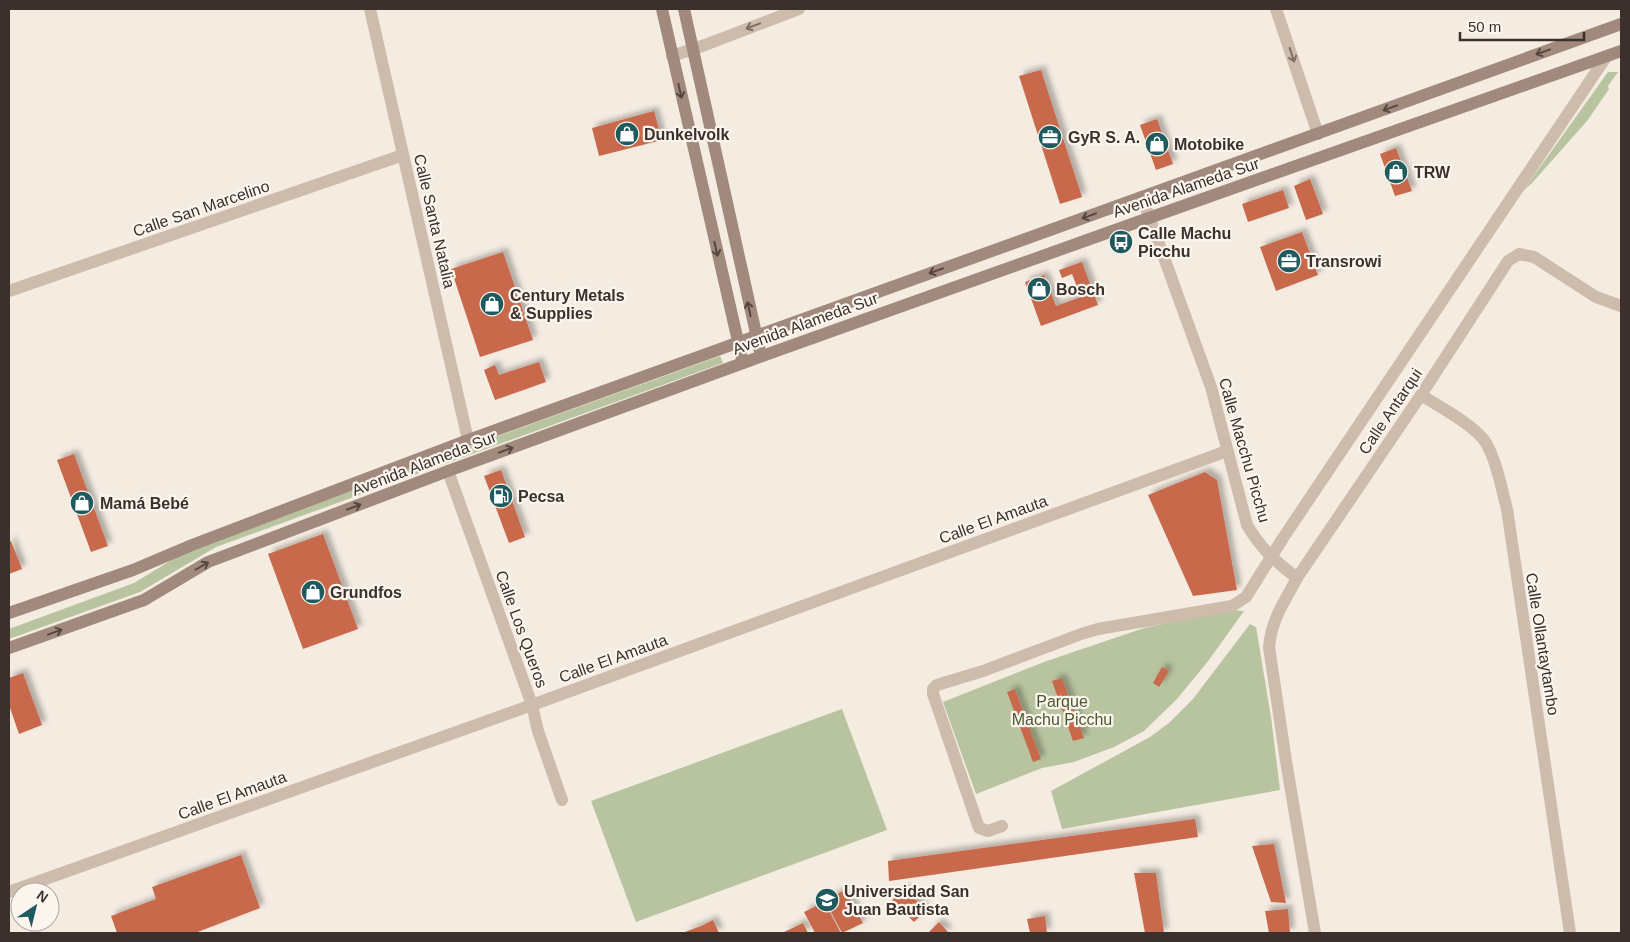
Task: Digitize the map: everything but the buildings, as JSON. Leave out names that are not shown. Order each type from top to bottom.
[{"type":"main road","points":[[662,9],[743,363]]},
{"type":"main road","points":[[684,9],[755,336],[761,356]]},
{"type":"main road","name":"Avenida Alameda Sur","points":[[9,613],[133,570],[201,542],[468,440],[1621,24]]},
{"type":"main road","name":"Avenida Alameda Sur","points":[[9,648],[144,600],[208,562],[448,471],[761,356],[1621,51]]},
{"type":"street","name":"Calle Santa Natalia","points":[[370,9],[468,440]]},
{"type":"street","points":[[672,56],[799,9]]},
{"type":"street","points":[[1276,9],[1318,134]]},
{"type":"street","points":[[1002,826],[988,831],[979,828],[933,694],[933,689],[938,685],[983,671],[1098,629],[1232,606],[1246,597],[1283,538],[1606,57]]},
{"type":"street","name":"Calle San Marcelino","points":[[9,292],[403,155]]},
{"type":"street","name":"Calle Macchu Picchu","points":[[1142,197],[1211,387],[1247,525],[1256,541],[1271,558],[1297,578]]},
{"type":"street","name":"Calle Antarqui","points":[[1297,578],[1421,395],[1508,261],[1519,254],[1534,257],[1596,297],[1621,306]]},
{"type":"street","name":"Calle Ollantaytambo","points":[[1421,395],[1468,426],[1485,441],[1492,456],[1507,509],[1570,933]]},
{"type":"street","name":"Calle El Amauta","points":[[9,892],[532,705],[1227,450]]},
{"type":"street","name":"Calle Los Queros","points":[[448,471],[532,705],[538,731],[562,800]]},
{"type":"street","points":[[1297,578],[1271,628],[1269,647],[1314,933]]},
{"type":"green space","points":[[1608,72],[1618,72],[1587,121],[1523,191]]},
{"type":"green space","points":[[720,356],[723,363],[216,547],[140,592],[9,639],[9,629],[134,583],[196,545]]},
{"type":"green space","name":"Parque Machu Picchu","points":[[1229,610],[1244,611],[1209,660],[1177,699],[1144,731],[1114,747],[1074,762],[1042,768],[976,794],[943,702],[1044,662],[1144,628]]},
{"type":"green space","name":"Parque Machu Picchu","points":[[1250,624],[1256,627],[1271,717],[1280,790],[1062,829],[1051,791],[1150,737],[1169,723],[1193,699]]},
{"type":"green space","points":[[842,709],[887,830],[636,922],[591,801]]},
{"type":"place","name":"Dunkelvolk","points":[[627,134]]},
{"type":"place","name":"GyR S. A.","points":[[1050,137]]},
{"type":"place","name":"Motobike","points":[[1157,144]]},
{"type":"place","name":"TRW","points":[[1396,172]]},
{"type":"place","name":"Calle Machu Picchu","points":[[1121,242]]},
{"type":"place","name":"Transrowi","points":[[1289,261]]},
{"type":"place","name":"Bosch","points":[[1039,289]]},
{"type":"place","name":"Century Metals & Supplies","points":[[492,304]]},
{"type":"place","name":"Pecsa","points":[[501,496]]},
{"type":"place","name":"Mamá Bebé","points":[[82,503]]},
{"type":"place","name":"Grundfos","points":[[313,592]]},
{"type":"place","name":"Universidad San Juan Bautista","points":[[827,900]]}]
